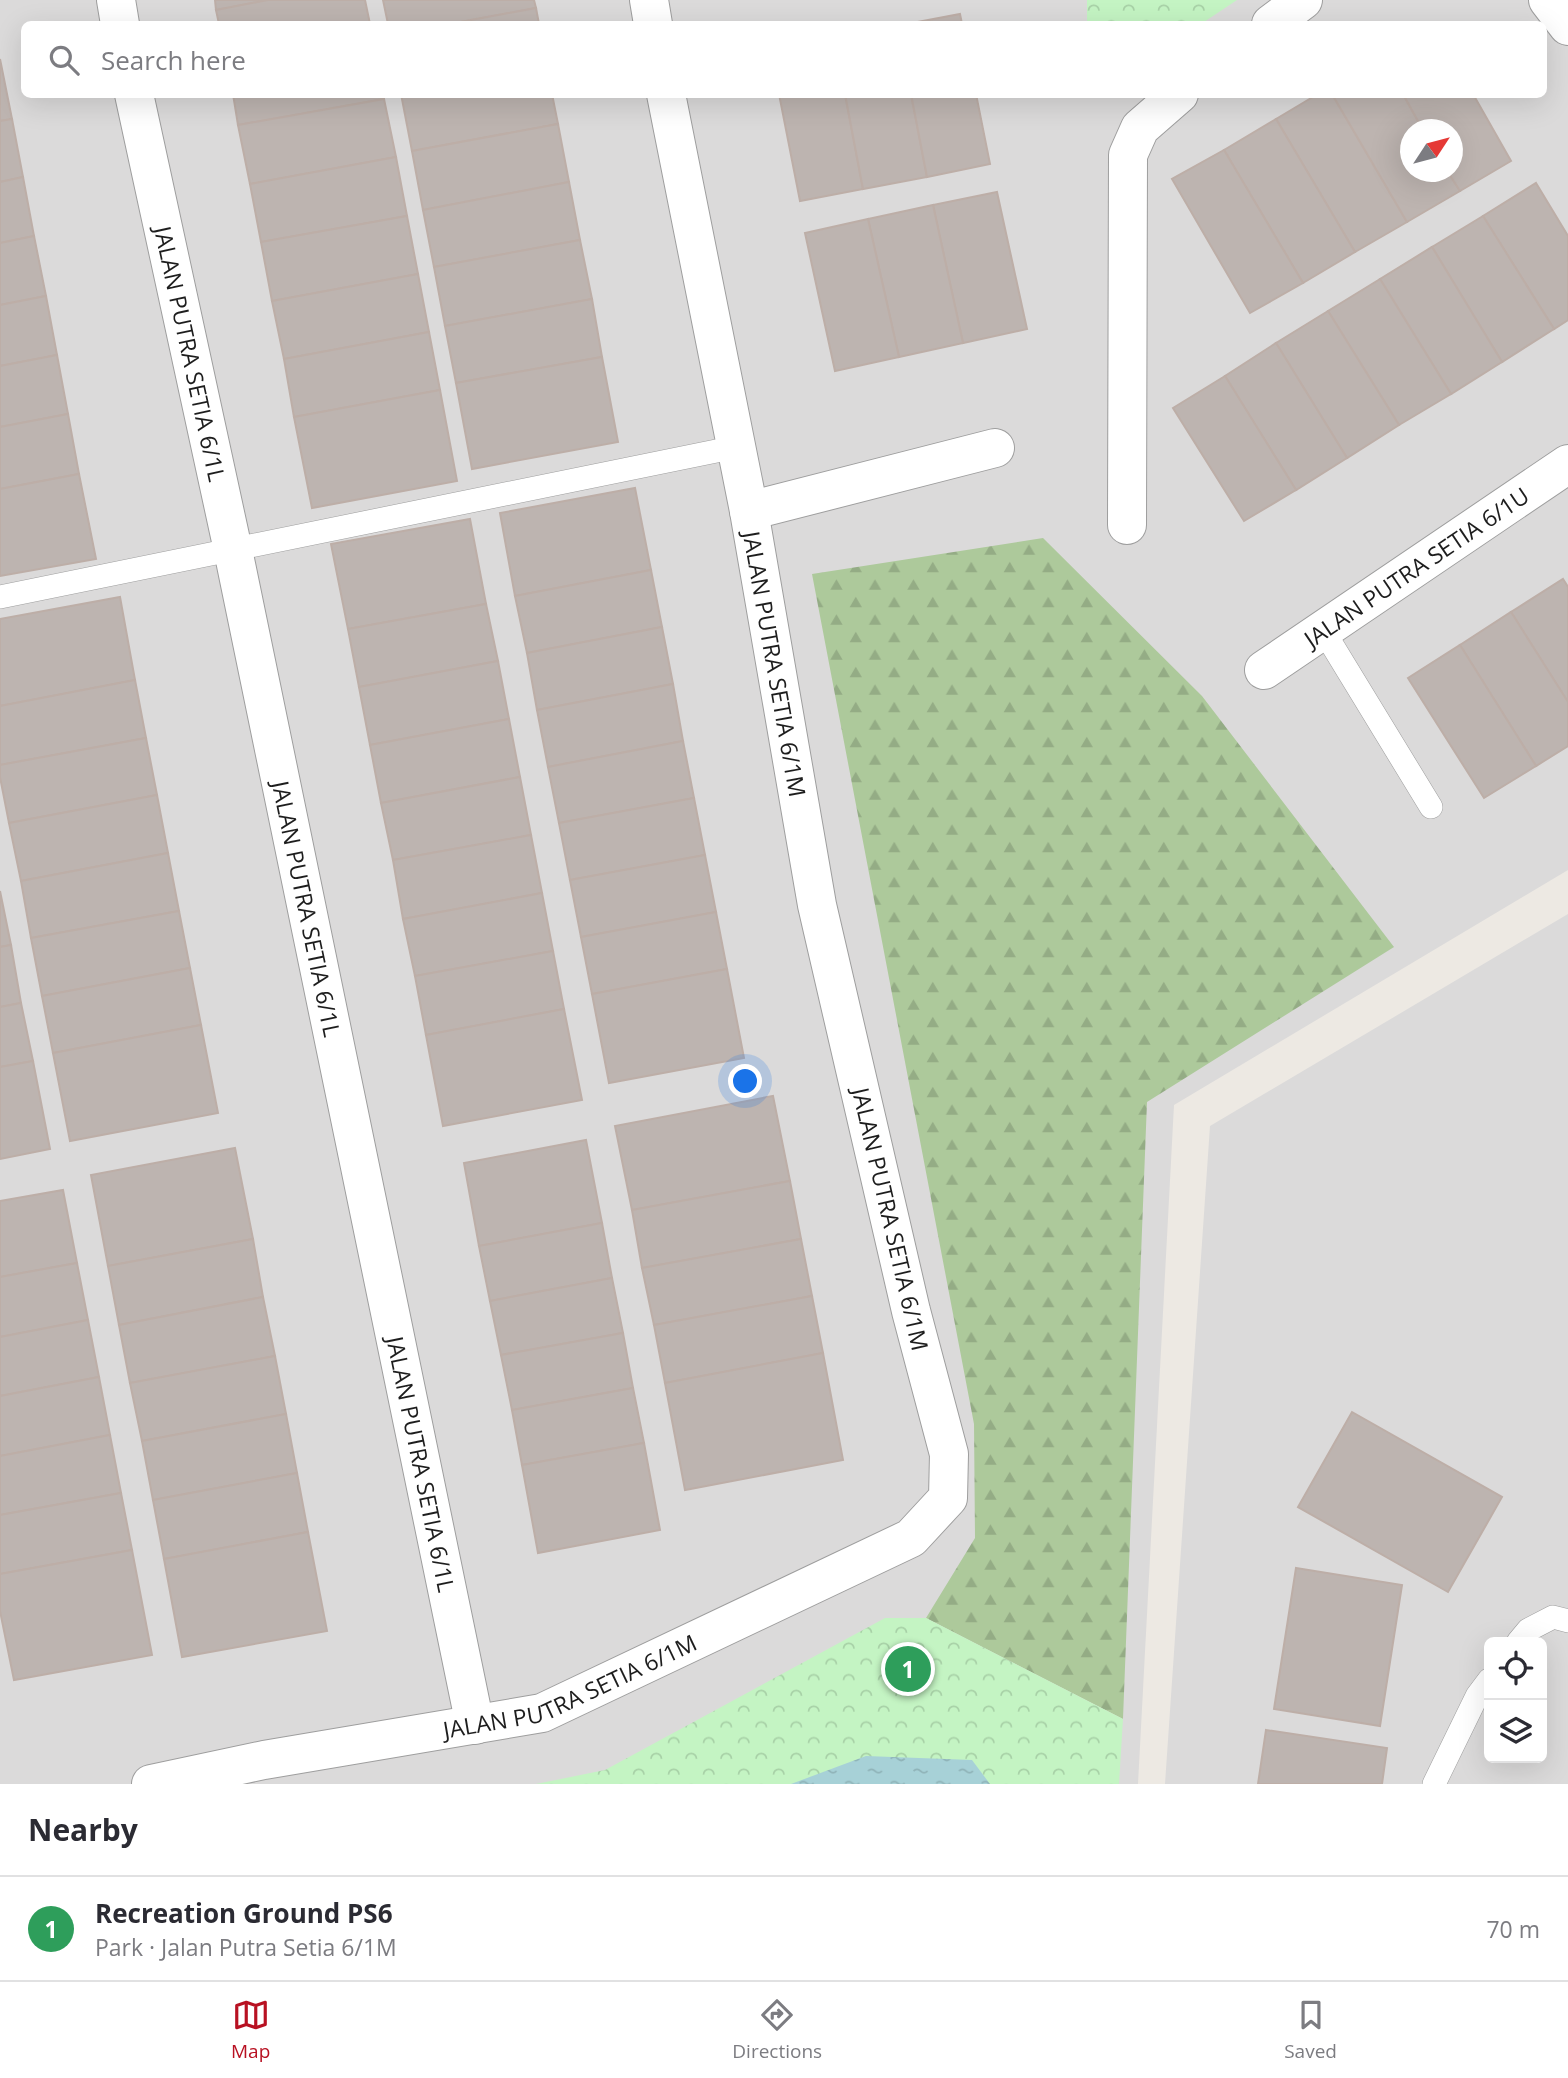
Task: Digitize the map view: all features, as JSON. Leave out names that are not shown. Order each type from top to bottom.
[{"type":"street","points":[[116,0],[120,21]]},
{"type":"street","points":[[649,0],[652,21]]},
{"type":"street","points":[[1275,21],[1303,0]]},
{"type":"street","points":[[1548,0],[1568,26]]},
{"type":"street","name":"JALAN PUTRA SETIA 6/1L","points":[[135,98],[233,550],[475,1725]]},
{"type":"street","name":"JALAN PUTRA SETIA 6/1M","points":[[151,1784],[264,1760],[542,1713],[911,1538],[948,1498],[949,1454],[911,1311],[817,905],[749,510],[667,98]]},
{"type":"street","points":[[1127,525],[1128,155],[1140,128],[1174,98]]},
{"type":"street","points":[[749,510],[995,448]]},
{"type":"street","name":"JALAN PUTRA SETIA 6/1U","points":[[1264,670],[1568,464]]},
{"type":"lane","points":[[0,597],[736,447]]},
{"type":"lane","points":[[1323,630],[1431,807]]},
{"type":"lane","points":[[1522,1637],[1528,1630],[1553,1617],[1568,1621]]},
{"type":"lane","points":[[1434,1784],[1484,1687]]},
{"type":"shaded area","points":[[0,0],[1568,0],[1568,870],[1174,1105],[1138,1784],[0,1784]]},
{"type":"shaded area","points":[[1568,914],[1568,1784],[1165,1784],[1210,1126]]},
{"type":"green space","points":[[1087,0],[1237,0],[1206,21],[1087,21]]},
{"type":"green space","points":[[1043,538],[1202,696],[1394,947],[1147,1102],[1123,1719],[926,1618],[975,1538],[974,1424],[812,574]]},
{"type":"green space","points":[[885,1618],[926,1618],[1123,1719],[1119,1784],[536,1784],[605,1770]]},
{"type":"water","points":[[866,1756],[972,1760],[990,1784],[791,1784]]},
{"type":"building","points":[[215,0],[268,0],[216,10]]},
{"type":"building","points":[[268,0],[365,0],[369,21],[218,21],[216,10]]},
{"type":"building","points":[[383,0],[534,0],[536,8],[466,21],[387,21]]},
{"type":"building","points":[[536,8],[538,21],[466,21]]},
{"type":"building","points":[[960,14],[961,21],[923,21]]},
{"type":"building","points":[[0,59],[12,119],[0,121]]},
{"type":"building","points":[[234,98],[384,99],[238,125]]},
{"type":"building","points":[[402,98],[553,98],[558,124],[412,151]]},
{"type":"building","points":[[780,98],[846,98],[863,189],[800,201]]},
{"type":"building","points":[[846,98],[912,98],[927,177],[863,189]]},
{"type":"building","points":[[912,98],[977,98],[990,164],[927,177]]},
{"type":"building","points":[[1311,98],[1334,98],[1407,222],[1355,252],[1276,119]]},
{"type":"building","points":[[1334,98],[1405,98],[1417,119],[1400,119],[1400,182],[1454,182],[1460,191],[1407,222]]},
{"type":"building","points":[[1405,98],[1475,98],[1511,161],[1460,191],[1454,182],[1463,182],[1463,119],[1417,119]]},
{"type":"building","points":[[384,99],[396,157],[250,184],[238,125]]},
{"type":"building","points":[[12,119],[23,177],[0,182],[0,121]]},
{"type":"building","points":[[1276,119],[1355,252],[1303,283],[1224,150]]},
{"type":"building","points":[[558,124],[569,182],[423,210],[412,151]]},
{"type":"building","points":[[1224,150],[1303,283],[1250,313],[1172,179]]},
{"type":"building","points":[[396,157],[407,216],[261,242],[250,184]]},
{"type":"building","points":[[23,177],[34,236],[0,243],[0,182]]},
{"type":"building","points":[[569,182],[580,240],[434,267],[423,210]]},
{"type":"building","points":[[1536,183],[1568,236],[1568,320],[1554,329],[1483,216]]},
{"type":"building","points":[[997,192],[1027,329],[963,343],[933,205]]},
{"type":"building","points":[[933,205],[963,343],[899,357],[868,219]]},
{"type":"building","points":[[407,216],[418,274],[272,301],[261,242]]},
{"type":"building","points":[[1483,216],[1554,329],[1502,362],[1432,247]]},
{"type":"building","points":[[868,219],[899,357],[835,371],[805,233]]},
{"type":"building","points":[[34,236],[46,296],[0,305],[0,243]]},
{"type":"building","points":[[580,240],[592,299],[445,326],[434,267]]},
{"type":"building","points":[[1432,247],[1502,362],[1451,394],[1380,279]]},
{"type":"building","points":[[418,274],[429,332],[284,359],[272,301]]},
{"type":"building","points":[[1380,279],[1451,394],[1399,425],[1328,311]]},
{"type":"building","points":[[46,296],[57,355],[0,366],[0,305]]},
{"type":"building","points":[[592,299],[602,357],[456,383],[445,326]]},
{"type":"building","points":[[1328,311],[1399,425],[1347,458],[1276,343]]},
{"type":"building","points":[[429,332],[440,390],[294,417],[284,359]]},
{"type":"building","points":[[1276,343],[1347,458],[1296,490],[1225,376]]},
{"type":"building","points":[[57,355],[68,414],[0,427],[0,366]]},
{"type":"building","points":[[602,357],[618,442],[472,469],[456,383]]},
{"type":"building","points":[[1225,376],[1296,490],[1244,521],[1173,408]]},
{"type":"building","points":[[440,390],[457,481],[312,508],[294,417]]},
{"type":"building","points":[[68,414],[79,474],[0,489],[0,427]]},
{"type":"building","points":[[79,474],[96,559],[0,576],[0,489]]},
{"type":"building","points":[[635,488],[651,570],[515,596],[500,513]]},
{"type":"building","points":[[470,519],[486,604],[348,629],[331,544]]},
{"type":"building","points":[[651,570],[662,627],[527,653],[515,596]]},
{"type":"building","points":[[1563,579],[1568,587],[1568,702],[1511,612]]},
{"type":"building","points":[[120,597],[135,680],[0,706],[0,619]]},
{"type":"building","points":[[486,604],[498,661],[359,687],[348,629]]},
{"type":"building","points":[[1511,612],[1568,702],[1568,746],[1536,766],[1460,645]]},
{"type":"building","points":[[662,627],[673,684],[537,710],[527,653]]},
{"type":"building","points":[[1460,645],[1536,766],[1484,798],[1408,678]]},
{"type":"building","points":[[498,661],[509,719],[370,745],[359,687]]},
{"type":"building","points":[[135,680],[146,738],[0,765],[0,706]]},
{"type":"building","points":[[673,684],[683,741],[548,767],[537,710]]},
{"type":"building","points":[[509,719],[520,777],[381,803],[370,745]]},
{"type":"building","points":[[146,738],[157,795],[9,823],[0,765]]},
{"type":"building","points":[[683,741],[694,798],[559,823],[548,767]]},
{"type":"building","points":[[520,777],[531,835],[393,860],[381,803]]},
{"type":"building","points":[[157,795],[168,853],[21,881],[9,823]]},
{"type":"building","points":[[694,798],[705,855],[570,880],[559,823]]},
{"type":"building","points":[[531,835],[542,893],[403,919],[393,860]]},
{"type":"building","points":[[168,853],[179,911],[31,938],[21,881]]},
{"type":"building","points":[[705,855],[716,912],[581,937],[570,880]]},
{"type":"building","points":[[0,891],[11,945],[0,947]]},
{"type":"building","points":[[542,893],[553,951],[415,976],[403,919]]},
{"type":"building","points":[[179,911],[190,968],[42,996],[31,938]]},
{"type":"building","points":[[716,912],[727,969],[592,994],[581,937]]},
{"type":"building","points":[[11,945],[21,1003],[0,1007],[0,947]]},
{"type":"building","points":[[553,951],[564,1009],[426,1035],[415,976]]},
{"type":"building","points":[[190,968],[201,1025],[53,1053],[42,996]]},
{"type":"building","points":[[727,969],[744,1058],[609,1083],[592,994]]},
{"type":"building","points":[[21,1003],[33,1061],[0,1067],[0,1007]]},
{"type":"building","points":[[564,1009],[582,1100],[443,1126],[426,1035]]},
{"type":"building","points":[[201,1025],[218,1113],[70,1141],[53,1053]]},
{"type":"building","points":[[33,1061],[50,1149],[0,1159],[0,1067]]},
{"type":"building","points":[[773,1096],[790,1181],[632,1210],[615,1126]]},
{"type":"building","points":[[586,1140],[602,1223],[479,1246],[464,1163]]},
{"type":"building","points":[[235,1148],[253,1239],[108,1266],[91,1175]]},
{"type":"building","points":[[790,1181],[801,1239],[642,1268],[632,1210]]},
{"type":"building","points":[[63,1190],[77,1263],[0,1277],[0,1201]]},
{"type":"building","points":[[602,1223],[612,1278],[490,1301],[479,1246]]},
{"type":"building","points":[[253,1239],[263,1297],[119,1325],[108,1266]]},
{"type":"building","points":[[801,1239],[812,1296],[654,1325],[642,1268]]},
{"type":"building","points":[[77,1263],[88,1320],[0,1337],[0,1277]]},
{"type":"building","points":[[612,1278],[623,1333],[501,1355],[490,1301]]},
{"type":"building","points":[[812,1296],[823,1353],[665,1383],[654,1325]]},
{"type":"building","points":[[263,1297],[275,1356],[130,1383],[119,1325]]},
{"type":"building","points":[[88,1320],[99,1377],[0,1396],[0,1337]]},
{"type":"building","points":[[623,1333],[633,1388],[512,1410],[501,1355]]},
{"type":"building","points":[[823,1353],[843,1460],[685,1490],[665,1383]]},
{"type":"building","points":[[275,1356],[286,1414],[142,1441],[130,1383]]},
{"type":"building","points":[[99,1377],[110,1435],[0,1456],[0,1396]]},
{"type":"building","points":[[633,1388],[644,1443],[522,1465],[512,1410]]},
{"type":"building","points":[[1352,1412],[1502,1497],[1448,1592],[1298,1507]]},
{"type":"building","points":[[286,1414],[297,1473],[153,1500],[142,1441]]},
{"type":"building","points":[[110,1435],[121,1493],[0,1515],[0,1456]]},
{"type":"building","points":[[644,1443],[660,1530],[538,1553],[522,1465]]},
{"type":"building","points":[[297,1473],[308,1532],[164,1559],[153,1500]]},
{"type":"building","points":[[121,1493],[132,1550],[0,1574],[0,1515]]},
{"type":"building","points":[[308,1532],[327,1631],[182,1657],[164,1559]]},
{"type":"building","points":[[132,1550],[152,1655],[14,1680],[0,1611],[0,1574]]},
{"type":"building","points":[[1296,1568],[1402,1585],[1380,1726],[1274,1709]]},
{"type":"building","points":[[1266,1730],[1387,1748],[1382,1784],[1258,1784]]},
{"type":"place","name":"Recreation Ground PS6","points":[[908,1669]]}]
